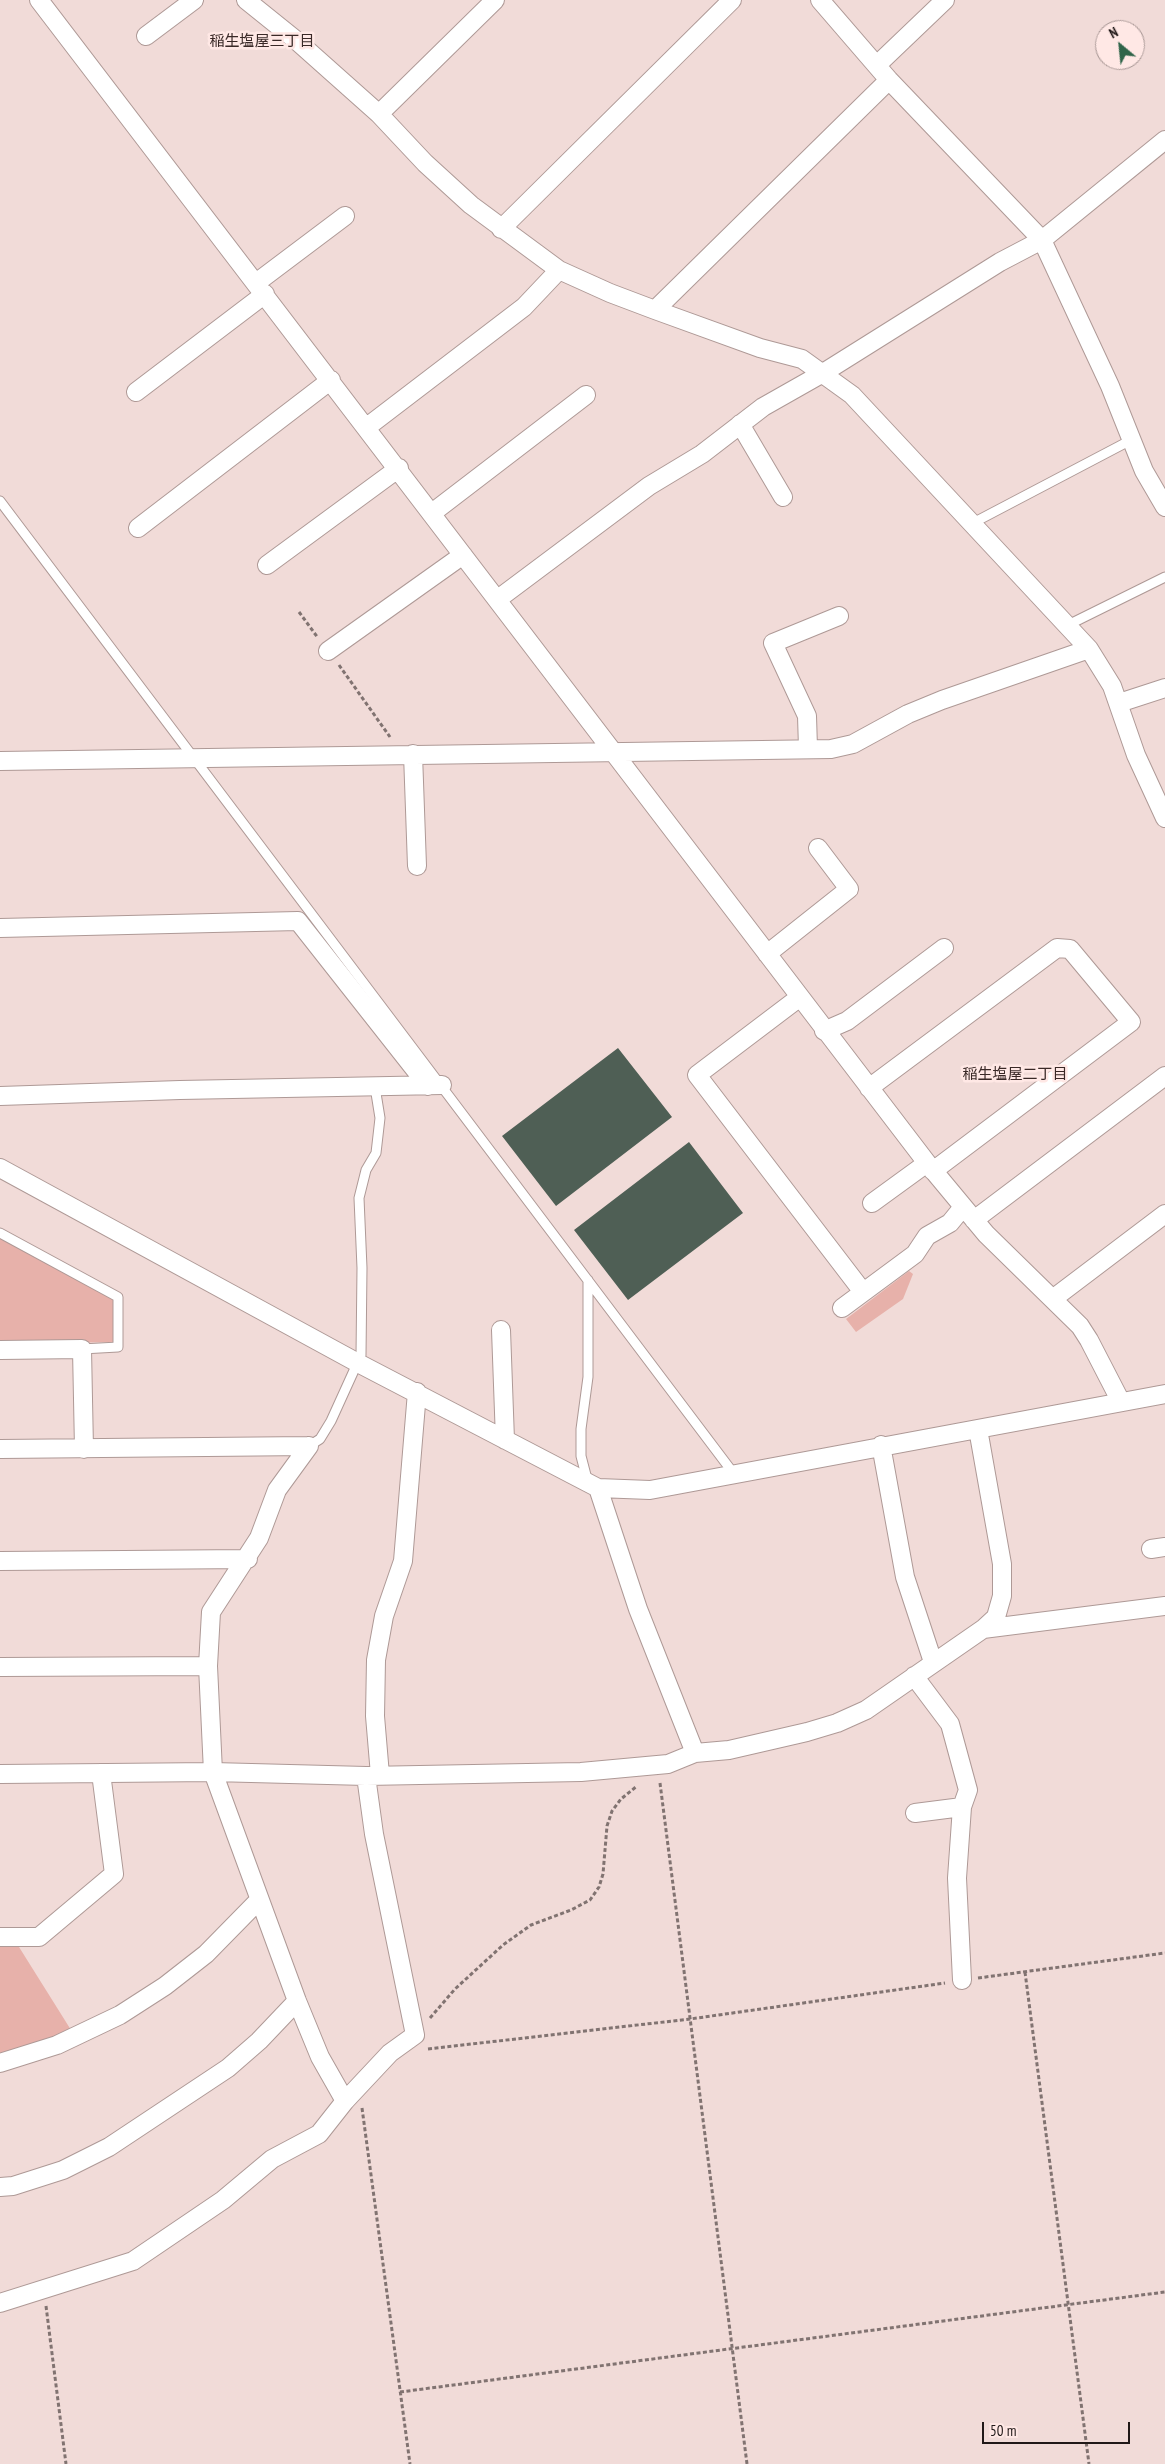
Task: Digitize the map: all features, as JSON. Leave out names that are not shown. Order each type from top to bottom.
[{"type":"street","points":[[40,0],[399,468],[868,1088],[968,1213],[1054,1298],[1089,1340],[1121,1402]]},
{"type":"street","points":[[146,36],[194,0]]},
{"type":"street","points":[[247,0],[297,41],[379,114],[425,163],[501,229],[559,270],[610,294],[760,348],[802,359],[852,395],[971,524],[1068,625],[1088,650],[1112,686],[1136,755],[1165,818]]},
{"type":"street","points":[[379,114],[495,0]]},
{"type":"street","points":[[501,229],[732,0]]},
{"type":"street","points":[[820,0],[889,80],[1042,240],[1110,386],[1144,471],[1165,507]]},
{"type":"street","points":[[877,65],[945,0]]},
{"type":"street","points":[[655,310],[889,80]]},
{"type":"street","points":[[498,599],[650,486],[702,454],[763,407],[823,373],[1000,262],[1042,240],[1165,140]]},
{"type":"street","points":[[136,392],[345,216]]},
{"type":"street","points":[[367,427],[524,307],[559,270]]},
{"type":"street","points":[[138,528],[331,380]]},
{"type":"street","points":[[432,513],[586,395]]},
{"type":"street","points":[[740,424],[783,497]]},
{"type":"street","points":[[267,565],[399,468]]},
{"type":"street","points":[[328,651],[463,555]]},
{"type":"street","points":[[808,748],[807,716],[773,643],[839,616]]},
{"type":"street","points":[[0,761],[831,749],[853,744],[908,714],[942,700],[1088,650]]},
{"type":"street","points":[[1119,703],[1165,688]]},
{"type":"street","points":[[407,754],[417,866]]},
{"type":"street","points":[[767,954],[849,889],[818,848]]},
{"type":"street","points":[[0,928],[298,921],[435,1086]]},
{"type":"street","points":[[824,1031],[847,1021],[944,948]]},
{"type":"street","points":[[868,1088],[1057,948],[1070,949],[1131,1022],[930,1167],[872,1203]]},
{"type":"street","points":[[800,997],[697,1075],[863,1292]]},
{"type":"street","points":[[842,1308],[915,1254],[927,1236],[968,1213],[1165,1076]]},
{"type":"street","points":[[0,1096],[435,1086]]},
{"type":"street","points":[[0,1168],[358,1363],[417,1392],[593,1486],[650,1490],[1165,1394]]},
{"type":"street","points":[[1054,1298],[1165,1214]]},
{"type":"street","points":[[501,1330],[505,1440]]},
{"type":"street","points":[[0,1350],[82,1349],[84,1449]]},
{"type":"street","points":[[0,2303],[133,2261],[223,2200],[272,2159],[319,2134],[345,2102],[390,2053],[417,2042],[374,1834],[373,1776],[376,1660],[384,1616],[403,1561],[417,1392]]},
{"type":"street","points":[[0,1774],[212,1772],[373,1776],[581,1772],[668,1764],[696,1754],[729,1750],[837,1723],[866,1710],[983,1629],[996,1617],[1002,1596],[1002,1564],[978,1429]]},
{"type":"street","points":[[0,1449],[309,1446]]},
{"type":"street","points":[[309,1446],[277,1490],[259,1538],[248,1559],[211,1612],[208,1632],[208,1666],[212,1772],[297,2001],[320,2057],[345,2102]]},
{"type":"street","points":[[881,1446],[905,1577],[933,1662]]},
{"type":"street","points":[[593,1486],[638,1609],[696,1754]]},
{"type":"street","points":[[0,1561],[248,1559]]},
{"type":"street","points":[[983,1629],[1165,1606]]},
{"type":"street","points":[[0,1667],[208,1666]]},
{"type":"street","points":[[914,1676],[950,1724],[968,1790],[962,1807],[957,1878],[962,1980]]},
{"type":"street","points":[[0,1937],[39,1937],[114,1874],[101,1773]]},
{"type":"street","points":[[915,1813],[962,1807]]},
{"type":"street","points":[[0,2063],[57,2045],[120,2015],[165,1986],[206,1954],[259,1900]]},
{"type":"street","points":[[0,2187],[13,2186],[63,2170],[109,2147],[228,2068],[259,2041],[297,2001]]},
{"type":"lane","points":[[971,524],[1131,440]]},
{"type":"lane","points":[[0,501],[194,757],[435,1086],[588,1279],[734,1474]]},
{"type":"lane","points":[[1068,625],[1165,577]]},
{"type":"lane","points":[[309,1446],[320,1439],[328,1427],[361,1355],[362,1268],[359,1198],[366,1170],[376,1153],[380,1118],[375,1087]]},
{"type":"lane","points":[[0,1233],[118,1297],[118,1347],[82,1349]]},
{"type":"lane","points":[[588,1279],[588,1377],[581,1429],[581,1456],[593,1486]]},
{"type":"path","points":[[299,612],[407,754]]},
{"type":"path","points":[[668,1764],[659,1770],[747,2464]]},
{"type":"path","points":[[417,2042],[456,1989],[502,1946],[531,1925],[571,1910],[590,1900],[599,1887],[603,1874],[606,1826],[612,1812],[622,1799],[644,1780]]},
{"type":"path","points":[[417,2042],[690,2018],[1165,1954]]},
{"type":"path","points":[[1025,1972],[1089,2464]]},
{"type":"path","points":[[360,2087],[410,2464]]},
{"type":"path","points":[[44,2288],[66,2464]]},
{"type":"path","points":[[400,2392],[1165,2292]]},
{"type":"shaded area","points":[[0,1237],[113,1299],[113,1342],[0,1344]]},
{"type":"shaded area","points":[[909,1271],[913,1274],[903,1299],[856,1332],[846,1319]]},
{"type":"shaded area","points":[[0,1947],[19,1947],[71,2030],[12,2053],[0,2055]]},
{"type":"building","points":[[618,1048],[672,1117],[556,1206],[502,1136]]},
{"type":"building","points":[[689,1142],[743,1213],[628,1300],[574,1230]]},
{"type":"district","name":"稲生塩屋三丁目","points":[[262,42]]},
{"type":"district","name":"稲生塩屋二丁目","points":[[1015,1075]]}]
